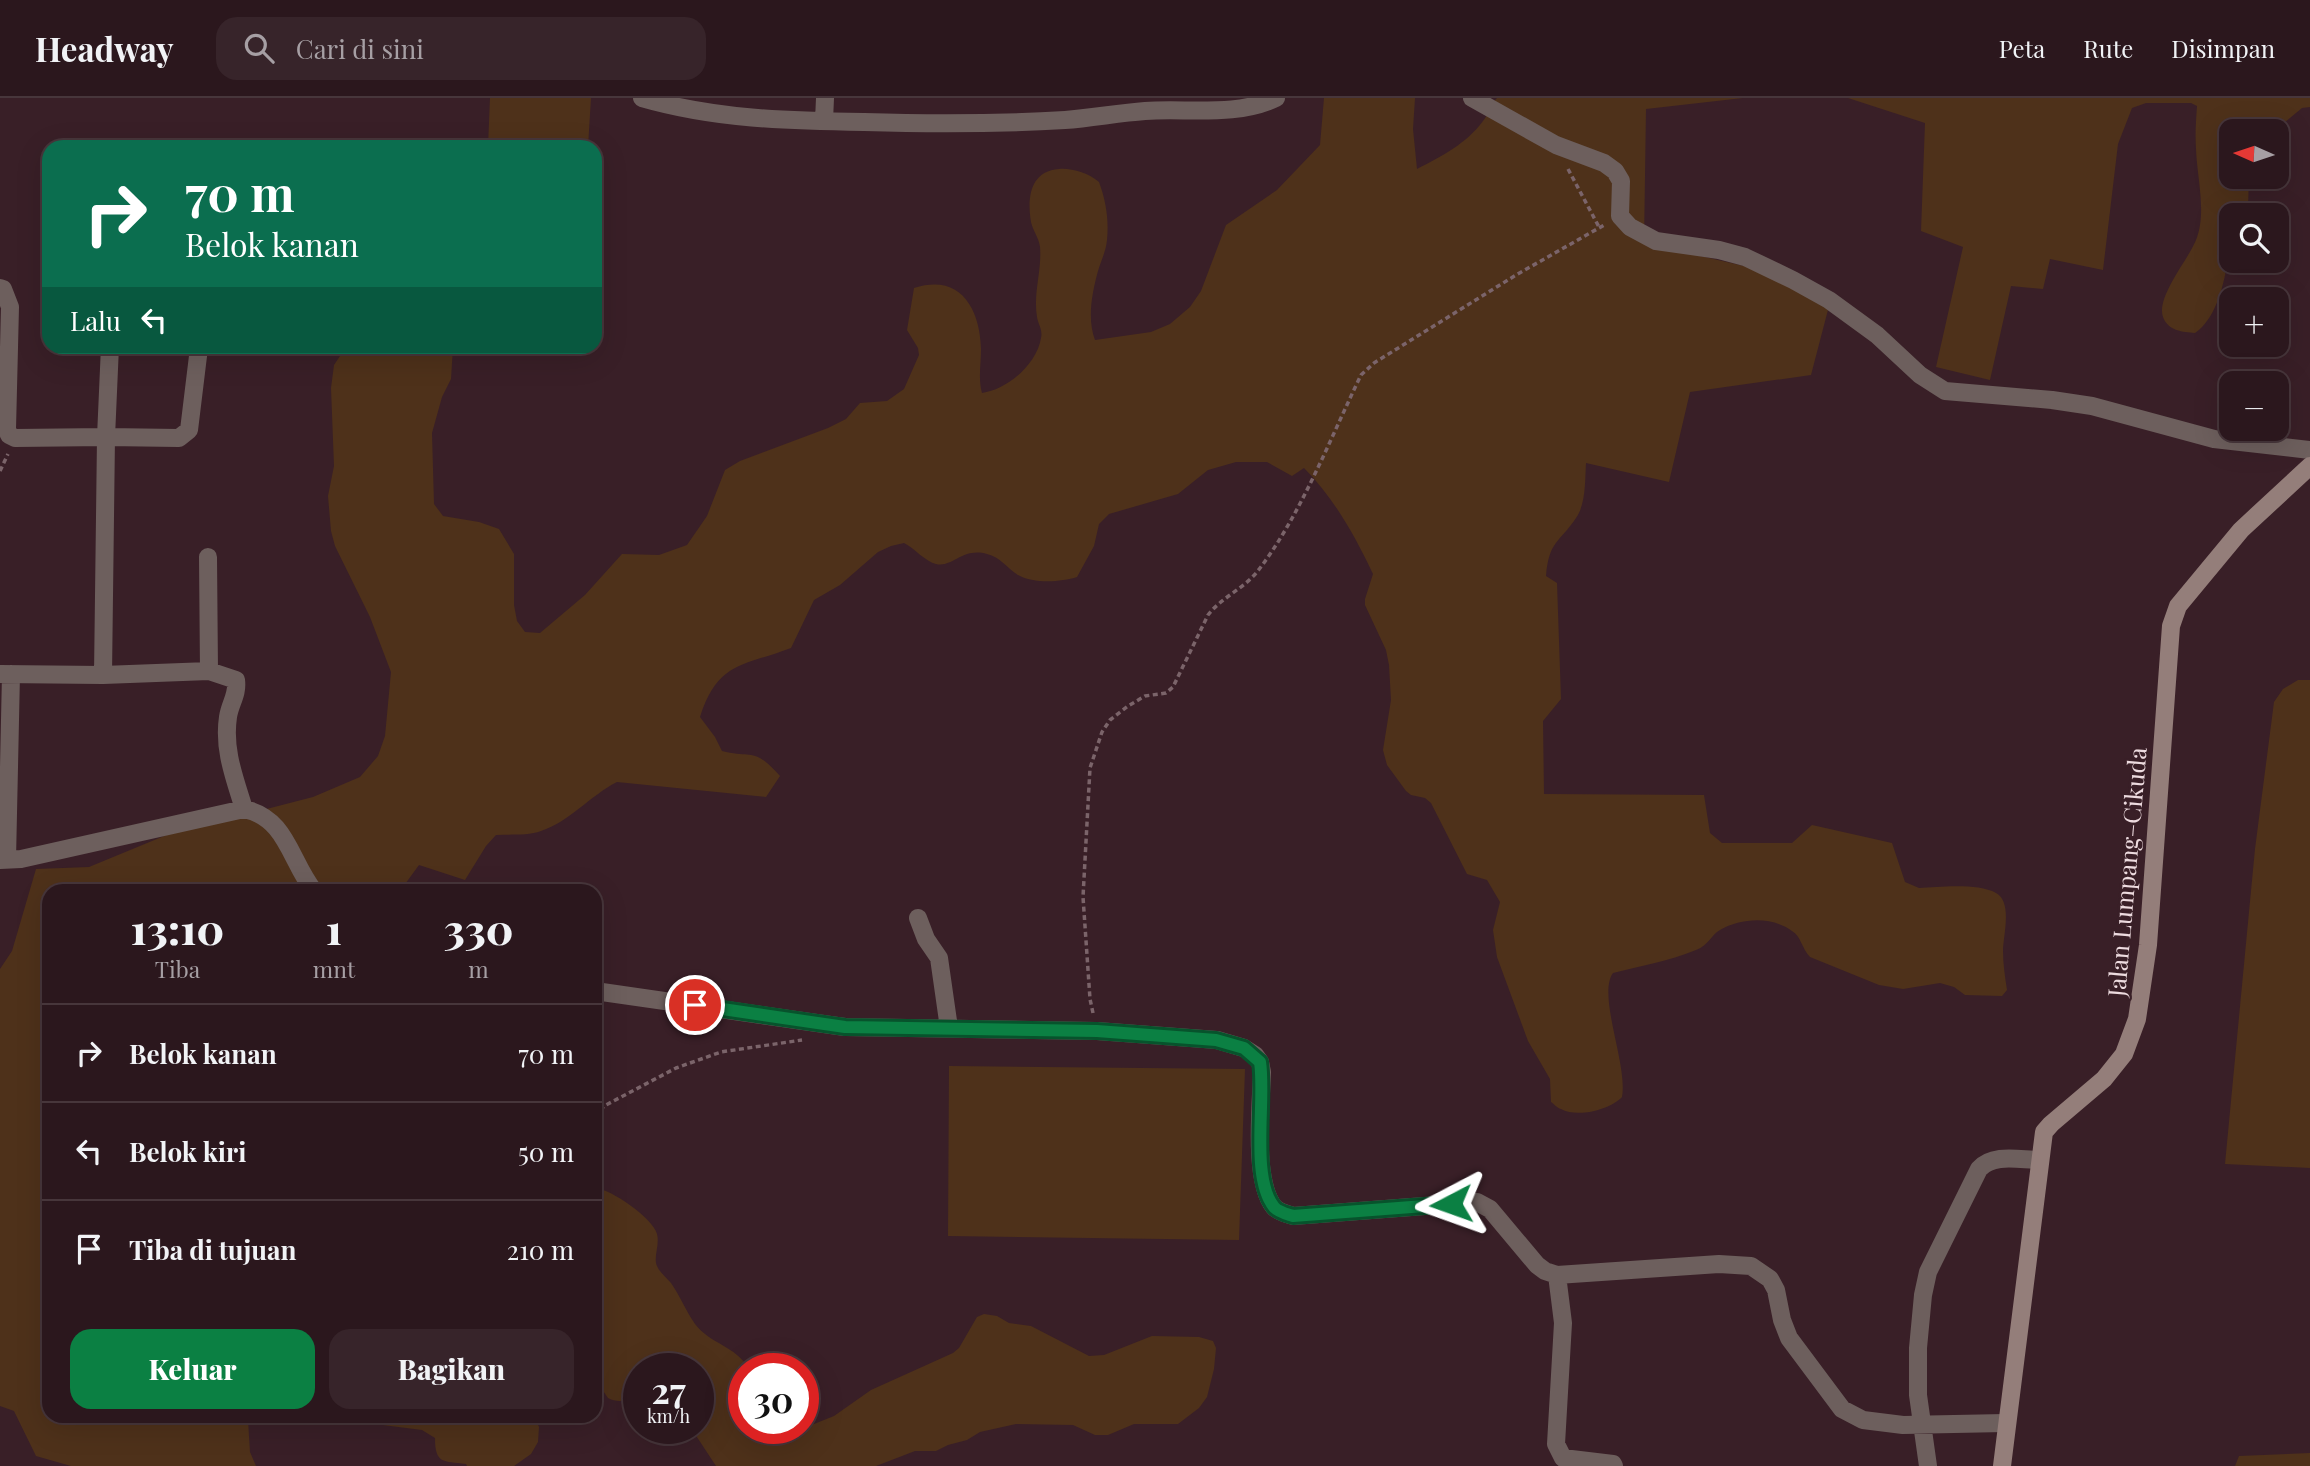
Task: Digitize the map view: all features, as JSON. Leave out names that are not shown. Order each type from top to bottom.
[{"type":"street","points":[[642,98],[680,109],[722,115],[971,125],[1142,111],[1250,107],[1276,98]]},
{"type":"street","points":[[824,121],[825,98]]},
{"type":"street","points":[[1472,98],[1556,145],[1604,163],[1615,171],[1621,181],[1620,216],[1630,227],[1656,241],[1719,250],[1745,257],[1805,287],[1829,300],[1877,335],[1920,376],[1945,391],[2092,406],[2214,439],[2310,450]]},
{"type":"street","points":[[0,288],[3,289],[10,307],[7,429],[9,435],[15,438],[179,438],[189,430],[198,356]]},
{"type":"street","points":[[103,675],[110,354]]},
{"type":"street","name":"Jalan Lumpang–Cikuda","points":[[2002,1466],[2044,1132],[2104,1079],[2124,1054],[2137,1019],[2148,945],[2171,626],[2178,606],[2241,530],[2310,466]]},
{"type":"street","points":[[208,557],[209,671]]},
{"type":"street","points":[[244,809],[227,752],[228,716],[237,692],[236,680],[209,671],[103,675],[6,674],[4,860],[21,859],[244,809],[258,812],[271,822],[282,835],[310,884]]},
{"type":"street","points":[[918,918],[926,939],[939,958],[949,1028]]},
{"type":"street","points":[[602,992],[845,1027],[1097,1031],[1216,1040],[1244,1048],[1255,1055],[1262,1072],[1261,1175],[1274,1208],[1285,1214],[1293,1216],[1477,1202],[1490,1209],[1536,1265],[1545,1272],[1557,1275],[1719,1264],[1751,1266],[1770,1279],[1776,1290],[1789,1338],[1842,1409],[1863,1420],[1903,1425],[2006,1423]]},
{"type":"street","points":[[1928,1466],[1918,1395],[1917,1348],[1928,1272],[1979,1169],[1992,1159],[2039,1160]]},
{"type":"street","points":[[1557,1275],[1563,1323],[1556,1444],[1563,1458],[1614,1466]]},
{"type":"path","points":[[1556,145],[1600,228]]},
{"type":"path","points":[[1097,1031],[1090,999],[1083,897],[1090,768],[1102,732],[1110,720],[1128,706],[1145,696],[1166,693],[1173,687],[1208,615],[1255,574],[1292,518],[1361,375],[1374,363],[1516,275],[1620,216]]},
{"type":"path","points":[[602,1108],[676,1068],[721,1052],[808,1039]]},
{"type":"shaded area","points":[[490,98],[591,98],[588,140],[488,140]]},
{"type":"shaded area","points":[[1324,98],[1415,98],[1413,129],[1417,169],[1469,136],[1485,118],[1497,98],[1743,98],[1646,109],[1644,243],[1770,272],[1829,306],[1811,375],[1690,392],[1669,482],[1586,463],[1582,506],[1552,549],[1547,564],[1546,576],[1557,583],[1561,699],[1543,721],[1544,794],[1704,795],[1710,833],[1722,843],[1792,843],[1812,825],[1892,843],[1905,882],[1919,888],[1979,888],[2001,897],[2006,911],[2003,951],[2007,990],[2002,996],[1965,995],[1954,987],[1940,983],[1903,989],[1879,985],[1810,957],[1795,933],[1784,926],[1756,920],[1737,923],[1720,930],[1696,950],[1613,973],[1609,983],[1610,1013],[1621,1067],[1622,1097],[1610,1106],[1584,1113],[1568,1112],[1557,1107],[1551,1102],[1550,1079],[1528,1041],[1497,957],[1493,930],[1500,902],[1487,880],[1467,874],[1431,803],[1406,791],[1387,765],[1383,750],[1391,700],[1389,665],[1386,650],[1365,605],[1373,574],[1334,505],[1304,468],[1292,476],[1267,462],[1236,462],[1208,470],[1178,494],[1109,514],[1099,524],[1094,546],[1077,577],[1071,579],[1048,581],[1024,578],[987,554],[971,553],[948,563],[936,564],[904,543],[878,552],[840,585],[814,600],[791,648],[735,668],[724,675],[707,699],[700,717],[722,751],[758,757],[780,776],[766,797],[617,782],[551,827],[530,834],[496,835],[465,880],[419,865],[405,884],[42,884],[42,1423],[248,1423],[250,1452],[256,1466],[71,1466],[36,1456],[14,1411],[0,1406],[0,969],[12,951],[36,869],[89,867],[169,834],[313,797],[360,777],[378,756],[385,736],[391,672],[370,617],[335,546],[331,531],[328,496],[334,466],[331,388],[334,365],[341,354],[453,354],[451,379],[442,397],[432,433],[434,504],[443,516],[479,522],[499,529],[514,554],[514,605],[517,621],[525,632],[540,633],[585,595],[622,554],[659,555],[687,545],[707,516],[725,470],[740,461],[828,428],[846,419],[860,403],[887,401],[904,389],[919,355],[918,348],[907,330],[914,288],[944,285],[955,290],[971,308],[980,334],[982,393],[1001,387],[1019,374],[1034,357],[1041,335],[1036,308],[1040,247],[1031,222],[1030,195],[1036,180],[1042,175],[1059,169],[1074,170],[1099,182],[1108,233],[1091,306],[1095,340],[1151,332],[1170,324],[1190,307],[1201,291],[1226,225],[1277,190],[1320,145]]},
{"type":"shaded area","points":[[1848,98],[2310,98],[2310,107],[2302,108],[2289,119],[2219,119],[2219,189],[2249,189],[2248,203],[2219,203],[2219,273],[2225,273],[2213,311],[2195,333],[2176,330],[2168,325],[2162,309],[2168,289],[2192,248],[2199,230],[2201,207],[2196,144],[2197,106],[2191,103],[2146,103],[2132,108],[2118,144],[2103,270],[2050,259],[2043,289],[2011,286],[1990,380],[1936,367],[1963,247],[1921,231],[1925,123]]},
{"type":"shaded area","points":[[2298,680],[2310,680],[2310,1168],[2225,1164],[2255,849],[2274,702],[2283,689]]},
{"type":"shaded area","points":[[949,1066],[1245,1069],[1239,1240],[948,1236]]},
{"type":"shaded area","points":[[602,1190],[621,1199],[654,1227],[658,1242],[657,1266],[661,1273],[671,1283],[701,1331],[734,1353],[728,1353],[728,1444],[819,1444],[819,1422],[834,1416],[871,1390],[953,1353],[959,1348],[977,1317],[984,1314],[997,1316],[1009,1323],[1031,1326],[1089,1356],[1104,1355],[1152,1336],[1199,1337],[1213,1341],[1216,1348],[1207,1397],[1199,1408],[1178,1424],[1134,1424],[1108,1435],[1095,1435],[1073,1425],[1016,1424],[980,1432],[967,1440],[936,1451],[915,1451],[876,1466],[716,1466],[702,1444],[714,1444],[714,1353],[623,1353],[623,1401],[608,1398],[602,1389]]},
{"type":"shaded area","points":[[537,1423],[539,1427],[538,1442],[531,1454],[514,1466],[467,1466],[442,1460],[437,1453],[435,1438],[422,1430],[375,1424]]},
{"type":"shaded area","points":[[2310,1453],[2310,1466],[2235,1466],[2239,1456]]},
{"type":"route","points":[[695,1005],[845,1027],[1097,1031],[1216,1040],[1244,1048],[1260,1062],[1261,1175],[1274,1208],[1293,1216],[1451,1204]]}]
